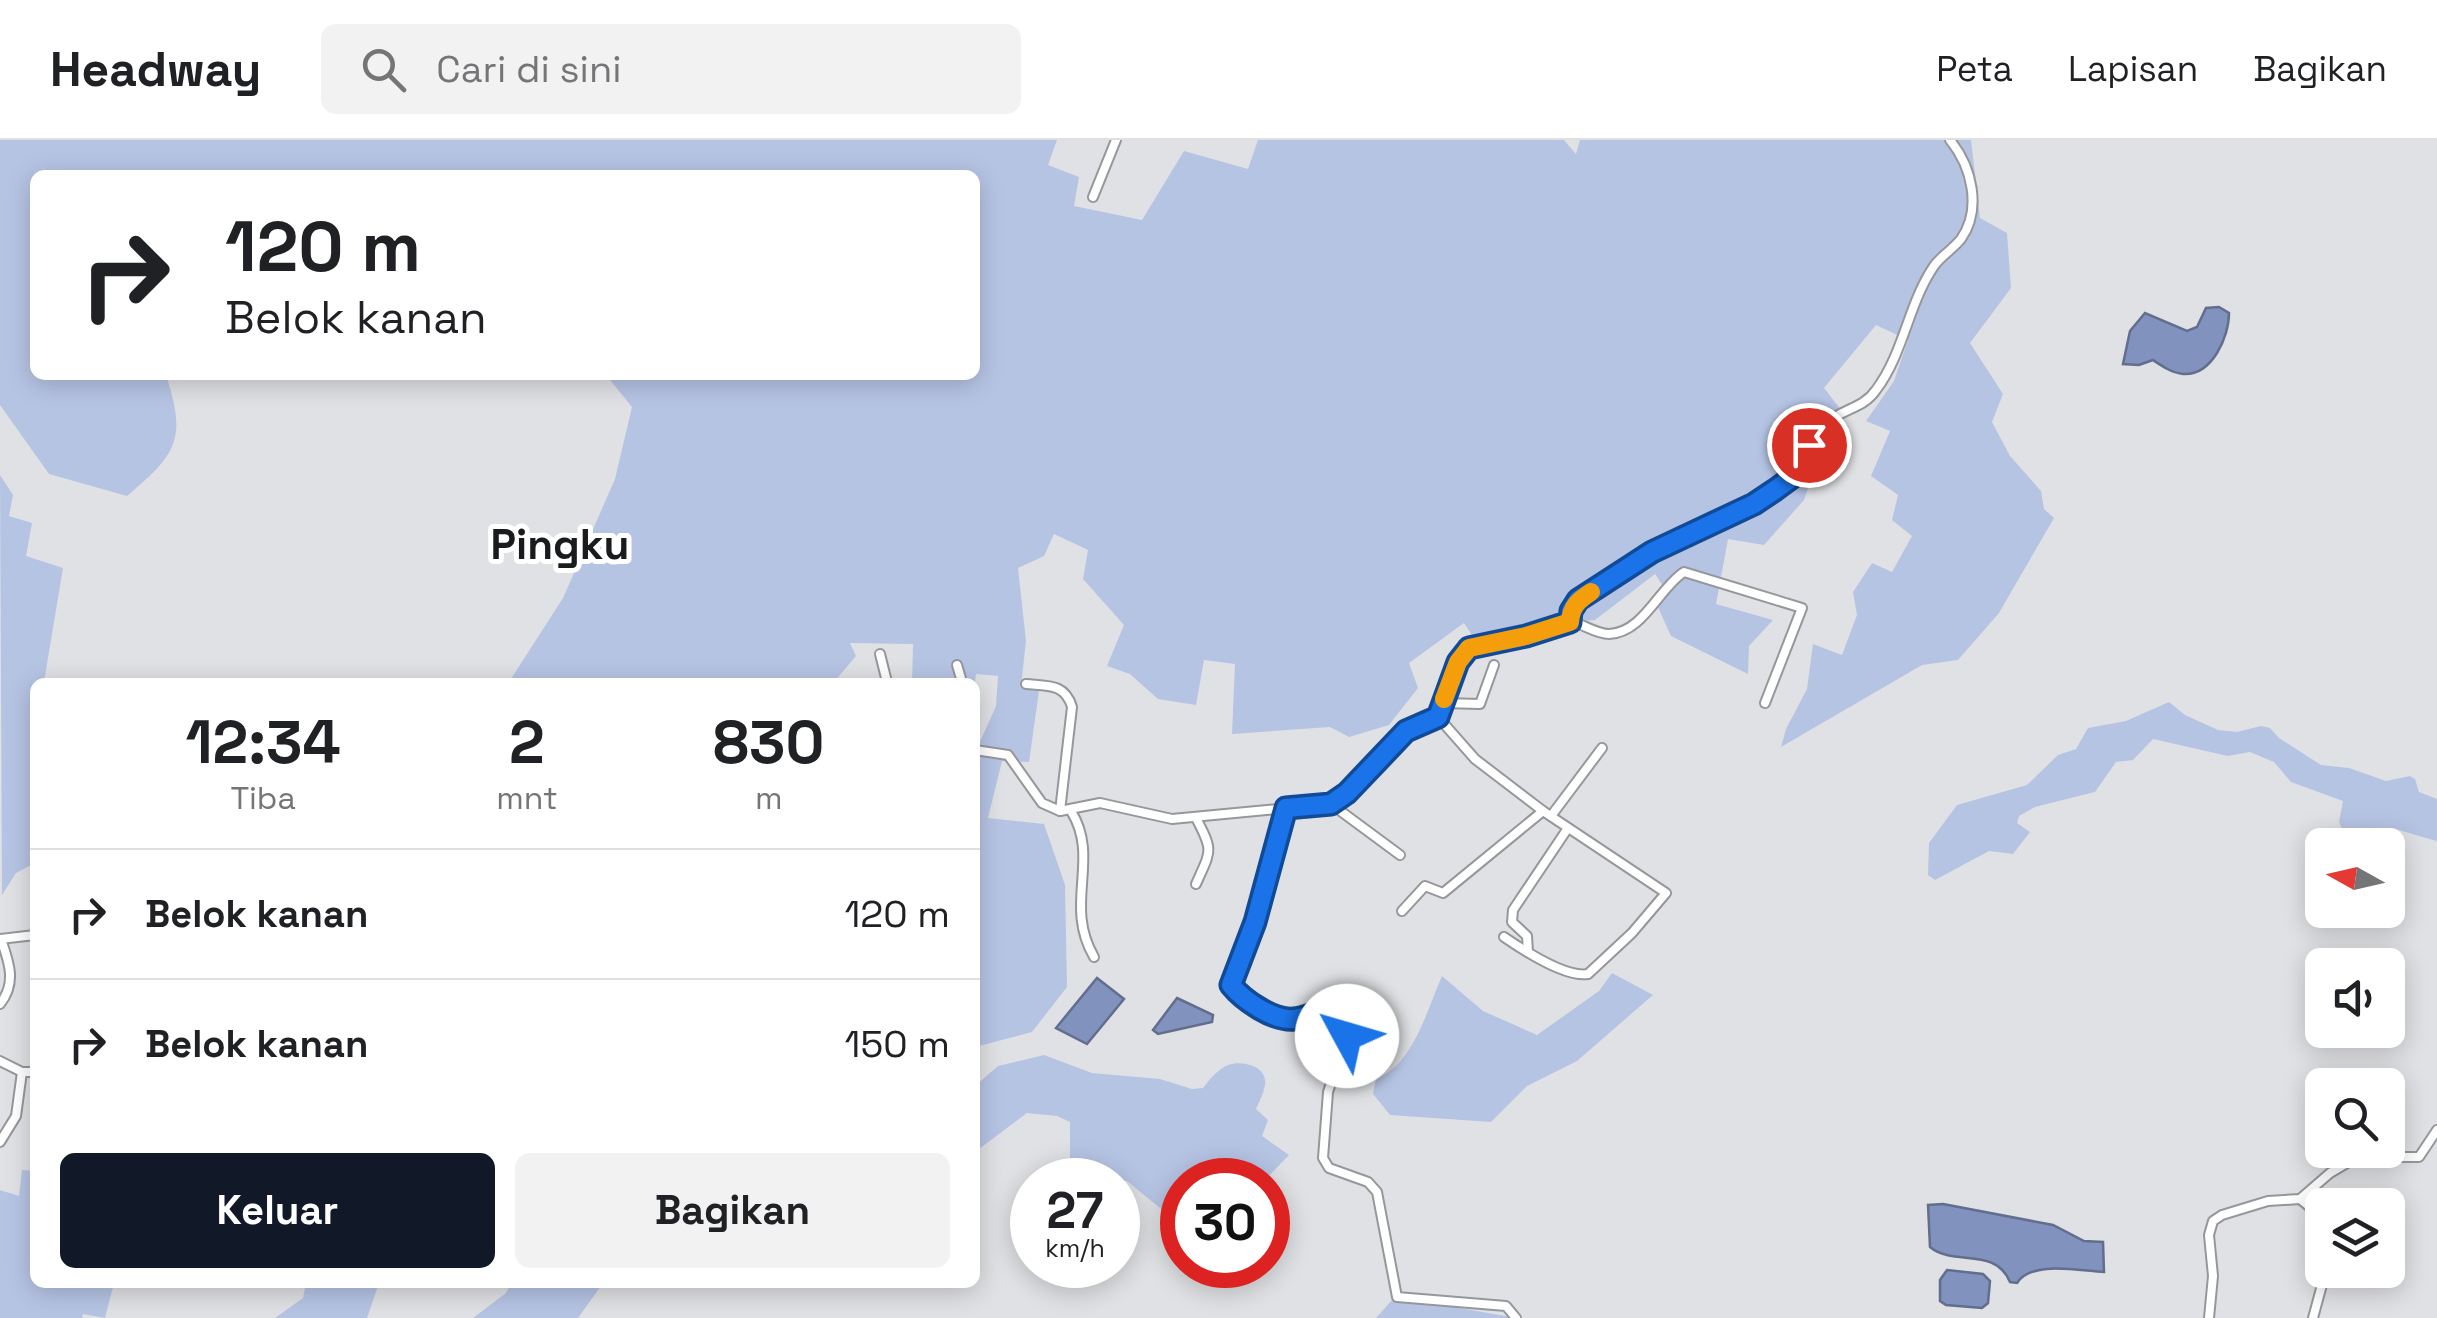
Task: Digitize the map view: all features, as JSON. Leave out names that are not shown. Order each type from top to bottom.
[{"type":"street","points":[[1093,196],[1116,140]]},
{"type":"street","points":[[1570,622],[1578,600],[1652,552],[1754,504],[1794,476],[1809,445],[1828,422],[1864,405],[1874,393],[1892,368],[1925,282],[1935,264],[1962,236],[1973,211],[1968,172],[1950,140]]},
{"type":"street","points":[[1438,717],[1458,662],[1469,648],[1570,622],[1616,634],[1638,621],[1684,572],[1802,608],[1764,703]]},
{"type":"street","points":[[880,654],[886,678]]},
{"type":"street","points":[[957,665],[961,678]]},
{"type":"street","points":[[1442,703],[1480,704],[1494,665]]},
{"type":"street","points":[[1026,684],[1056,686],[1068,695],[1070,726],[1060,810]]},
{"type":"street","points":[[980,751],[1008,756],[1042,803],[1060,810],[1100,803],[1157,816],[1196,818],[1331,804],[1347,793],[1406,731],[1438,717]]},
{"type":"street","points":[[1438,717],[1475,759],[1666,894],[1588,974],[1574,974],[1504,937]]},
{"type":"street","points":[[1402,911],[1425,886],[1444,893],[1547,813],[1602,748]]},
{"type":"street","points":[[1331,804],[1400,855]]},
{"type":"street","points":[[1286,808],[1255,922],[1231,985],[1244,998],[1284,1018],[1332,1010],[1346,1019],[1347,1036],[1328,1092],[1322,1158],[1329,1168],[1368,1182],[1376,1192],[1397,1297],[1506,1306],[1516,1318]]},
{"type":"street","points":[[1071,811],[1084,837],[1079,921],[1094,958]]},
{"type":"street","points":[[1196,818],[1209,842],[1210,853],[1196,884]]},
{"type":"street","points":[[1528,952],[1527,936],[1512,922],[1513,910],[1568,828]]},
{"type":"street","points":[[0,1004],[8,994],[12,969],[0,939],[30,936]]},
{"type":"street","points":[[0,1062],[30,1072]]},
{"type":"street","points":[[0,1142],[16,1116],[22,1072]]},
{"type":"street","points":[[2300,1200],[2330,1173],[2357,1157],[2419,1158],[2437,1130]]},
{"type":"street","points":[[2209,1318],[2214,1276],[2209,1235],[2213,1221],[2222,1214],[2268,1201],[2300,1200],[2305,1204]]},
{"type":"street","points":[[2314,1318],[2322,1288]]},
{"type":"shaded area","points":[[0,140],[1057,140],[1048,165],[1079,177],[1074,206],[1142,220],[1184,151],[1248,169],[1258,140],[1564,140],[1576,154],[1580,140],[1971,140],[1980,218],[2007,233],[2011,288],[1970,343],[2003,394],[1992,422],[2010,456],[2041,491],[2044,509],[2054,518],[1999,613],[1958,660],[1922,665],[1781,747],[1807,689],[1813,644],[1842,655],[1857,615],[1853,592],[1872,563],[1892,572],[1912,536],[1892,520],[1898,495],[1871,476],[1890,431],[1866,421],[1894,381],[1908,340],[1876,325],[1824,388],[1842,411],[1836,438],[1818,459],[1804,500],[1764,545],[1728,539],[1716,604],[1773,620],[1749,646],[1748,674],[1671,636],[1657,605],[1667,592],[1655,574],[1595,620],[1561,623],[1481,649],[1464,623],[1409,663],[1418,688],[1389,725],[1349,737],[1330,727],[1232,734],[1235,664],[1204,660],[1196,705],[1158,699],[1130,674],[1107,666],[1124,625],[1083,579],[1088,550],[1054,534],[1044,556],[1018,568],[1026,641],[1021,686],[1039,691],[1029,762],[1002,761],[988,818],[1044,824],[1065,885],[1067,987],[1032,1032],[980,1046],[980,742],[996,706],[998,676],[912,678],[913,644],[850,643],[856,656],[837,678],[512,678],[563,598],[615,479],[632,407],[610,380],[980,380],[980,170],[30,170],[30,380],[167,380],[176,430],[167,456],[127,496],[49,474],[0,405]]},
{"type":"shaded area","points":[[2219,307],[2229,313],[2226,333],[2217,353],[2202,369],[2183,374],[2153,360],[2139,365],[2123,364],[2130,331],[2145,313],[2187,331],[2197,327],[2206,308]]},
{"type":"shaded area","points":[[0,475],[13,495],[9,516],[32,523],[26,556],[63,568],[45,678],[30,678],[30,866],[16,873],[2,895]]},
{"type":"shaded area","points":[[2169,702],[2185,715],[2218,730],[2270,728],[2321,765],[2349,768],[2386,781],[2410,776],[2419,792],[2437,799],[2437,841],[2405,832],[2405,828],[2342,828],[2343,801],[2291,782],[2274,762],[2250,752],[2228,756],[2153,739],[2133,760],[2116,762],[2095,792],[2035,807],[2019,816],[2017,823],[2030,832],[2013,854],[1989,851],[1935,880],[1928,875],[1929,843],[1957,805],[2027,785],[2058,755],[2076,749],[2088,728],[2126,721]]},
{"type":"shaded area","points":[[1612,973],[1653,995],[1577,1061],[1527,1086],[1491,1122],[1390,1115],[1373,1094],[1376,1079],[1400,1062],[1409,1049],[1442,976],[1483,1011],[1537,1035],[1599,991]]},
{"type":"shaded area","points":[[1097,978],[1124,999],[1087,1044],[1056,1028]]},
{"type":"shaded area","points":[[1177,998],[1213,1015],[1212,1022],[1158,1034],[1153,1030]]},
{"type":"shaded area","points":[[1044,1055],[1092,1073],[1160,1079],[1192,1089],[1203,1088],[1228,1065],[1253,1066],[1265,1078],[1256,1109],[1268,1120],[1262,1136],[1289,1155],[1160,1158],[1160,1208],[1140,1192],[1140,1158],[1070,1158],[1070,1122],[1057,1116],[1027,1113],[980,1148],[980,1082],[998,1066]]},
{"type":"shaded area","points":[[22,1170],[30,1171],[30,1288],[113,1288],[105,1318],[83,1314],[82,1318],[0,1318],[0,1190],[19,1196]]},
{"type":"shaded area","points":[[1943,1204],[2053,1225],[2084,1241],[2103,1242],[2104,1272],[2044,1269],[2033,1271],[2017,1283],[2010,1282],[1995,1264],[1940,1253],[1930,1247],[1928,1205]]},
{"type":"shaded area","points":[[1947,1270],[1983,1274],[1990,1281],[1988,1303],[1982,1308],[1940,1301],[1940,1280]]},
{"type":"shaded area","points":[[305,1288],[377,1288],[367,1318],[275,1318],[303,1298]]},
{"type":"shaded area","points":[[508,1288],[599,1288],[578,1318],[473,1318]]},
{"type":"shaded area","points":[[1400,1291],[1431,1303],[1517,1318],[1376,1318]]},
{"type":"slow traffic","points":[[1444,699],[1458,662],[1469,648],[1570,622],[1578,600],[1591,592]]},
{"type":"district","name":"Pingku","points":[[560,544]]},
{"type":"route","points":[[1347,1036],[1346,1019],[1339,1012],[1326,1010],[1295,1019],[1284,1018],[1244,998],[1231,985],[1255,922],[1286,808],[1331,804],[1347,793],[1406,731],[1438,717],[1458,662],[1469,648],[1570,622],[1578,600],[1652,552],[1754,504],[1794,476],[1809,445]]}]
